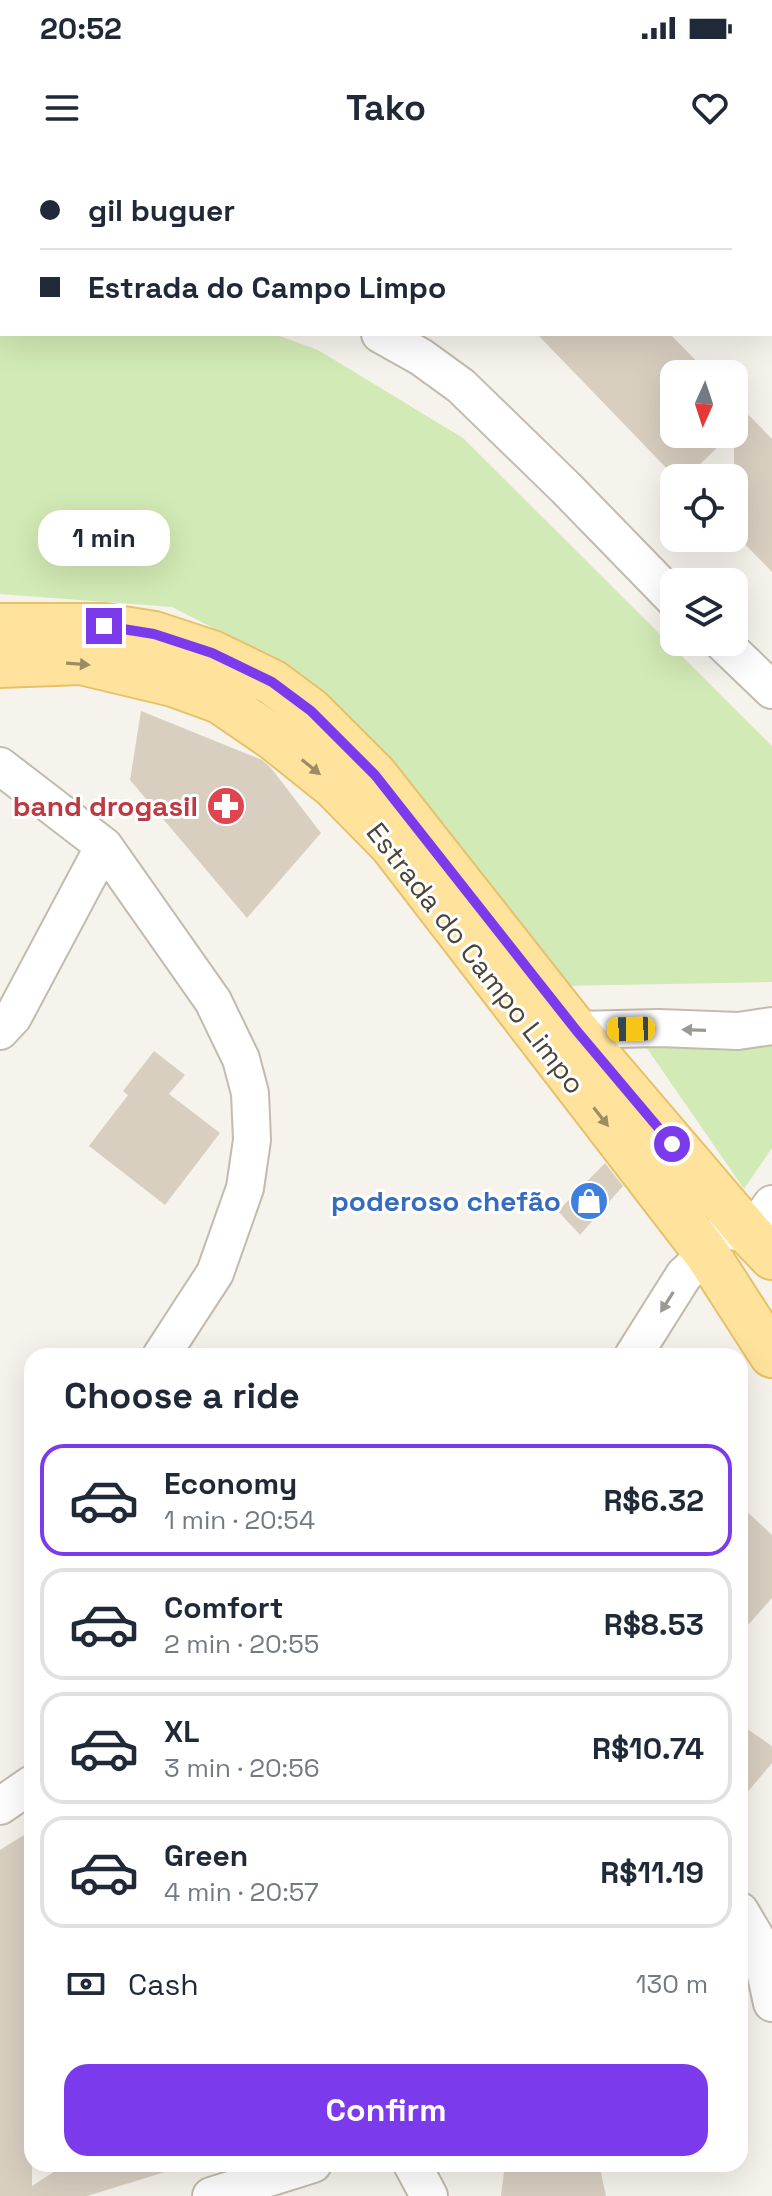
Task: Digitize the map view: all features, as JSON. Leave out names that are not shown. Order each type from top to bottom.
[{"type":"main road","name":"Estrada do Campo Limpo","points":[[0,626],[104,626],[154,634],[212,653],[272,682],[311,711],[375,775],[576,1030],[765,1232]]},
{"type":"main road","name":"Estrada do Campo Limpo","points":[[0,665],[81,662],[173,684],[220,701],[274,738],[334,786],[392,845],[707,1254],[772,1355]]},
{"type":"street","points":[[384,336],[421,357],[461,386],[660,585]]},
{"type":"street","points":[[737,656],[772,690]]},
{"type":"street","points":[[0,766],[104,846],[213,1001],[241,1059],[250,1093],[252,1140],[245,1188],[215,1273],[166,1348]]},
{"type":"street","points":[[0,1031],[13,1017],[104,846]]},
{"type":"street","points":[[576,1030],[659,1028],[738,1031],[772,1026]]},
{"type":"street","points":[[658,1191],[691,1196],[720,1229],[765,1232]]},
{"type":"street","points":[[638,1348],[684,1275],[707,1254]]},
{"type":"street","points":[[0,1806],[24,1790]]},
{"type":"street","points":[[748,1924],[759,1943],[772,2003]]},
{"type":"street","points":[[211,2196],[288,2172]]},
{"type":"street","points":[[416,2172],[429,2196]]},
{"type":"green space","points":[[0,336],[280,336],[318,350],[463,438],[660,634],[660,656],[682,656],[772,746],[772,982],[560,986],[278,661],[172,607],[0,594]]},
{"type":"green space","points":[[772,1037],[772,1148],[744,1189],[644,1044]]},
{"type":"building","points":[[539,336],[672,336],[695,360],[660,360],[660,448],[717,448],[700,464],[662,464]]},
{"type":"building","points":[[748,414],[772,439],[772,572],[748,547],[748,464],[734,464],[734,448],[748,448]]},
{"type":"building","name":"band drogasil","points":[[141,711],[262,760],[321,833],[247,918],[130,780]]},
{"type":"building","points":[[154,1051],[185,1075],[169,1094],[220,1133],[165,1205],[89,1146],[128,1095],[123,1091]]},
{"type":"building","name":"poderoso chefão","points":[[605,1163],[623,1186],[580,1235],[558,1211]]},
{"type":"building","points":[[748,1512],[772,1535],[772,1598],[748,1625]]},
{"type":"building","points":[[748,1730],[772,1746],[772,1763],[748,1792]]},
{"type":"building","points":[[24,1835],[24,2172],[32,2172],[32,2186],[54,2172],[165,2172],[87,2196],[0,2196],[0,1850]]},
{"type":"building","points":[[504,2172],[601,2172],[606,2196],[501,2196]]},
{"type":"place","name":"band drogasil","points":[[226,806]]},
{"type":"place","name":"poderoso chefão","points":[[589,1201]]},
{"type":"route","points":[[104,626],[154,634],[212,653],[272,682],[311,711],[375,775],[576,1030],[672,1144]]}]
